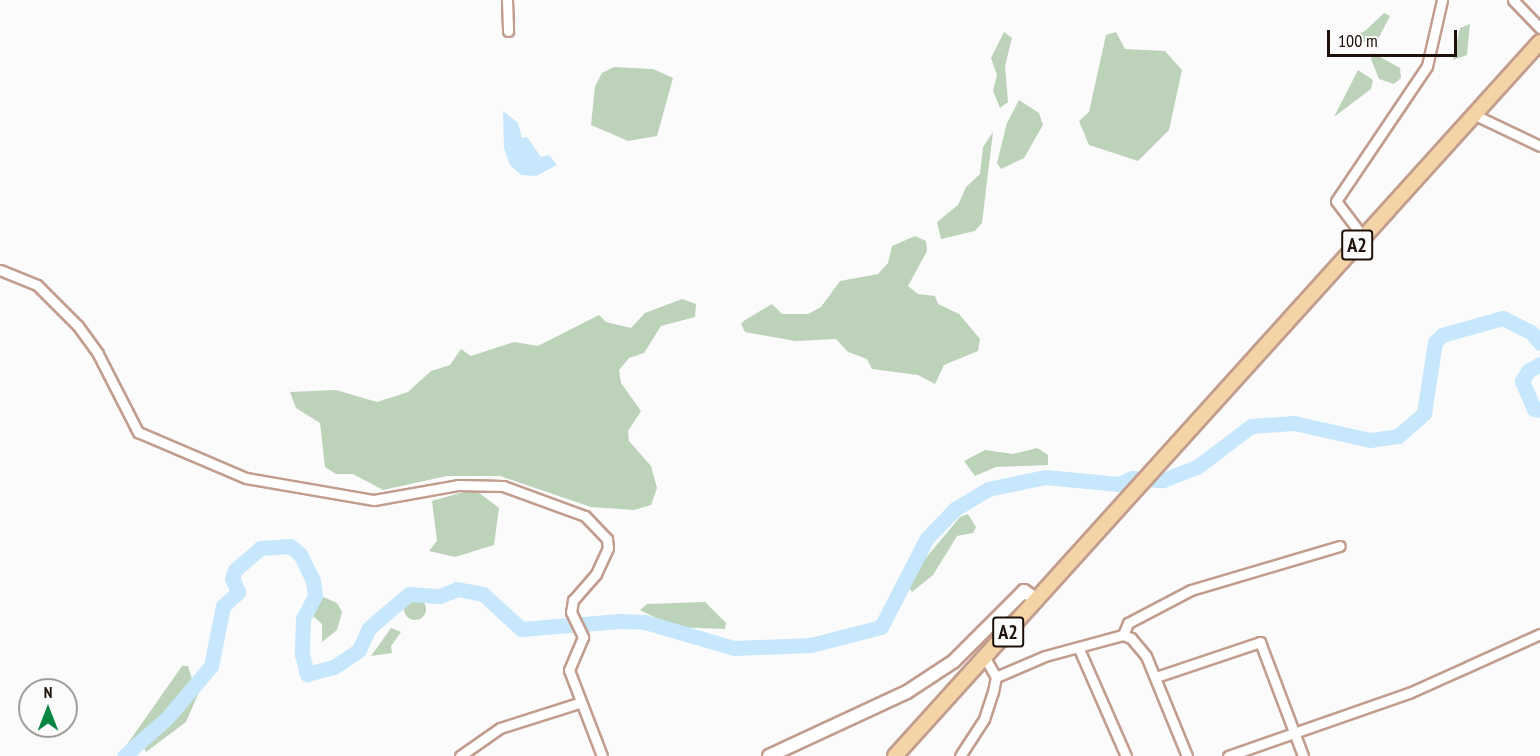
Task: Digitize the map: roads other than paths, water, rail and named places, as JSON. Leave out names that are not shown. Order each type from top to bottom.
[{"type":"main road","name":"A2","points":[[895,756],[1540,44]]},
{"type":"street","points":[[507,0],[508,31]]},
{"type":"street","points":[[1364,238],[1336,201],[1427,66],[1442,0]]},
{"type":"street","points":[[1513,0],[1540,28]]},
{"type":"street","points":[[1475,115],[1540,146]]},
{"type":"street","points":[[0,270],[37,285],[78,326],[98,354],[138,432],[246,478],[374,500],[485,484],[585,516],[607,539],[608,548],[596,574],[573,600],[571,612],[583,637],[568,670],[579,703],[602,756]]},
{"type":"street","points":[[1123,636],[1128,623],[1191,590],[1340,546]]},
{"type":"street","points":[[769,756],[907,692],[954,661],[1024,591],[1037,600]]},
{"type":"street","points":[[1228,756],[1292,737],[1409,693],[1540,633]]},
{"type":"street","points":[[996,677],[1045,656],[1123,636],[1136,643],[1156,677],[1187,756]]},
{"type":"street","points":[[1156,677],[1260,642],[1292,737],[1303,756]]},
{"type":"street","points":[[1079,649],[1126,756]]},
{"type":"street","points":[[960,756],[984,719],[996,677],[985,658]]},
{"type":"street","points":[[460,756],[500,728],[579,703]]},
{"type":"water","points":[[503,111],[518,123],[522,138],[527,137],[541,157],[549,155],[557,165],[536,176],[521,175],[510,165],[504,148]]},
{"type":"waterway","points":[[124,756],[167,718],[211,666],[223,606],[238,592],[232,578],[235,570],[260,548],[290,546],[300,554],[313,581],[315,596],[303,619],[302,654],[307,674],[334,667],[359,650],[369,628],[409,594],[440,596],[457,589],[483,594],[521,629],[620,621],[645,622],[734,648],[811,645],[881,627],[927,538],[955,509],[988,489],[1045,477],[1119,484],[1132,478],[1163,480],[1197,467],[1251,426],[1294,423],[1370,440],[1398,436],[1424,413],[1435,342],[1442,335],[1503,318],[1531,332],[1540,343]]},
{"type":"waterway","points":[[1540,364],[1528,371],[1522,381],[1534,409],[1540,410]]}]
